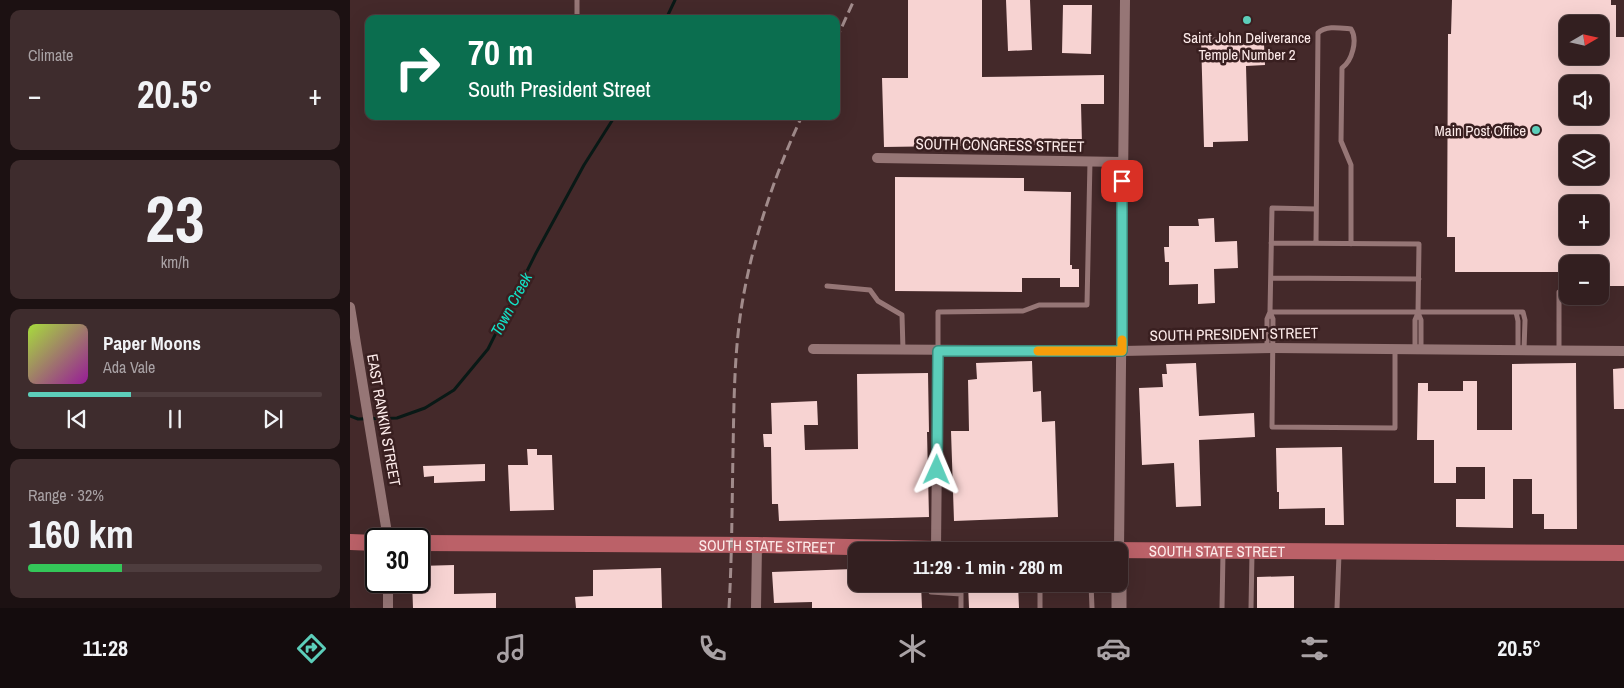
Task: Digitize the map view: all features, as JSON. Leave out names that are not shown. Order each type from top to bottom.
[{"type":"main road","points":[[350,542],[365,542]]},
{"type":"main road","name":"SOUTH STATE STREET","points":[[430,543],[848,547]]},
{"type":"main road","name":"SOUTH STATE STREET","points":[[1128,549],[1624,553]]},
{"type":"street","points":[[1119,542],[1125,0]]},
{"type":"street","name":"SOUTH CONGRESS STREET","points":[[877,158],[1122,162]]},
{"type":"street","name":"EAST RANKIN STREET","points":[[350,307],[386,528]]},
{"type":"street","name":"SOUTH PRESIDENT STREET","points":[[813,349],[1122,351],[1270,348],[1624,351]]},
{"type":"street","points":[[936,542],[938,351]]},
{"type":"street","points":[[756,608],[757,545]]},
{"type":"street","points":[[1119,592],[1119,608]]},
{"type":"street","points":[[388,593],[388,608]]},
{"type":"lane","points":[[576,0],[577,15]]},
{"type":"lane","points":[[1316,243],[1318,33],[1324,28],[1351,29],[1354,33],[1354,45],[1348,64],[1342,68],[1341,141],[1351,165],[1351,244]]},
{"type":"lane","points":[[938,351],[938,312],[1023,310],[1039,305],[1087,305],[1090,161]]},
{"type":"lane","points":[[1316,209],[1272,208],[1270,312],[1273,319],[1270,348],[1272,427],[1395,428],[1395,349]]},
{"type":"lane","points":[[1272,243],[1419,244],[1418,313],[1421,320],[1418,349]]},
{"type":"lane","points":[[1271,278],[1419,279]]},
{"type":"lane","points":[[827,286],[870,290],[878,301],[902,315],[903,350]]},
{"type":"lane","points":[[1559,305],[1559,350]]},
{"type":"lane","points":[[1270,312],[1523,312],[1525,320],[1521,350]]},
{"type":"lane","points":[[1516,312],[1521,350]]},
{"type":"lane","points":[[1222,608],[1223,550]]},
{"type":"lane","points":[[1251,608],[1252,550]]},
{"type":"lane","points":[[1337,608],[1339,551]]},
{"type":"lane","points":[[931,592],[961,594],[961,608]]},
{"type":"lane","points":[[1040,592],[1040,608]]},
{"type":"lane","points":[[1091,592],[1092,608]]},
{"type":"building","points":[[908,0],[982,0],[982,77],[1104,75],[1104,104],[1081,104],[1082,144],[884,147],[882,78],[908,78]]},
{"type":"building","points":[[1006,0],[1030,0],[1032,50],[1008,51]]},
{"type":"building","name":"Main Post Office","points":[[1452,0],[1611,0],[1611,5],[1616,5],[1616,37],[1624,37],[1624,286],[1609,286],[1609,255],[1559,255],[1559,272],[1455,272],[1455,237],[1447,237],[1448,34],[1451,34]]},
{"type":"building","points":[[1063,5],[1092,5],[1091,54],[1062,53]]},
{"type":"building","points":[[1232,37],[1232,45],[1264,44],[1265,65],[1246,66],[1248,141],[1213,142],[1213,147],[1204,147],[1201,38]]},
{"type":"building","points":[[895,177],[1024,178],[1024,191],[1071,192],[1070,265],[1072,265],[1072,269],[1079,269],[1079,287],[1060,287],[1060,278],[1022,278],[1022,292],[895,291]]},
{"type":"building","points":[[1214,218],[1215,242],[1237,241],[1238,268],[1214,269],[1215,303],[1198,304],[1198,284],[1169,285],[1169,262],[1165,262],[1164,247],[1169,247],[1169,226],[1199,226],[1198,219]]},
{"type":"building","points":[[1032,361],[1033,392],[1041,391],[1042,422],[1055,421],[1058,517],[954,521],[951,431],[969,431],[968,380],[977,379],[976,363]]},
{"type":"building","points":[[1196,363],[1199,416],[1254,413],[1255,437],[1199,440],[1201,506],[1176,507],[1174,463],[1142,465],[1139,388],[1163,387],[1162,374],[1167,374],[1166,364]]},
{"type":"building","points":[[1576,363],[1577,529],[1544,529],[1544,514],[1532,514],[1532,479],[1513,479],[1513,528],[1456,527],[1456,499],[1485,499],[1485,467],[1456,467],[1456,483],[1434,483],[1434,440],[1417,440],[1418,383],[1428,383],[1428,391],[1463,391],[1463,381],[1477,381],[1477,430],[1512,430],[1512,364]]},
{"type":"building","points":[[1624,368],[1624,409],[1614,409],[1613,369]]},
{"type":"building","points":[[928,373],[929,517],[779,521],[778,504],[772,504],[771,447],[764,447],[763,434],[772,434],[771,403],[817,401],[818,425],[804,425],[805,450],[858,449],[857,374]]},
{"type":"building","points":[[1342,447],[1344,525],[1325,525],[1325,508],[1279,509],[1276,448]]},
{"type":"building","points":[[527,449],[537,449],[537,455],[552,455],[554,510],[510,511],[508,465],[528,465]]},
{"type":"building","points":[[485,464],[485,481],[434,483],[434,476],[424,477],[423,466]]},
{"type":"building","points":[[454,565],[454,594],[496,593],[496,608],[413,608],[412,593],[430,593],[430,566]]},
{"type":"building","points":[[661,568],[662,608],[576,608],[575,597],[593,596],[593,570]]},
{"type":"building","points":[[848,569],[848,592],[921,592],[922,608],[812,608],[812,602],[774,603],[772,572]]},
{"type":"building","points":[[1294,576],[1294,608],[1257,608],[1257,577]]},
{"type":"building","points":[[968,592],[1018,592],[1019,608],[969,608]]},
{"type":"waterway","name":"Town Creek","points":[[668,15],[675,0]]},
{"type":"waterway","name":"Town Creek","points":[[350,416],[358,419],[397,418],[425,408],[454,390],[488,349],[536,253],[584,165],[612,120]]},
{"type":"railway","points":[[840,31],[854,0]]},
{"type":"railway","points":[[729,608],[735,378],[742,304],[758,232],[782,162],[800,120]]},
{"type":"slow traffic","points":[[1038,351],[1122,351],[1122,340]]},
{"type":"place","name":"Saint John Deliverance Temple Number 2","points":[[1247,20]]},
{"type":"place","name":"Main Post Office","points":[[1536,130]]},
{"type":"route","points":[[937,470],[938,351],[1122,351],[1122,181]]}]
